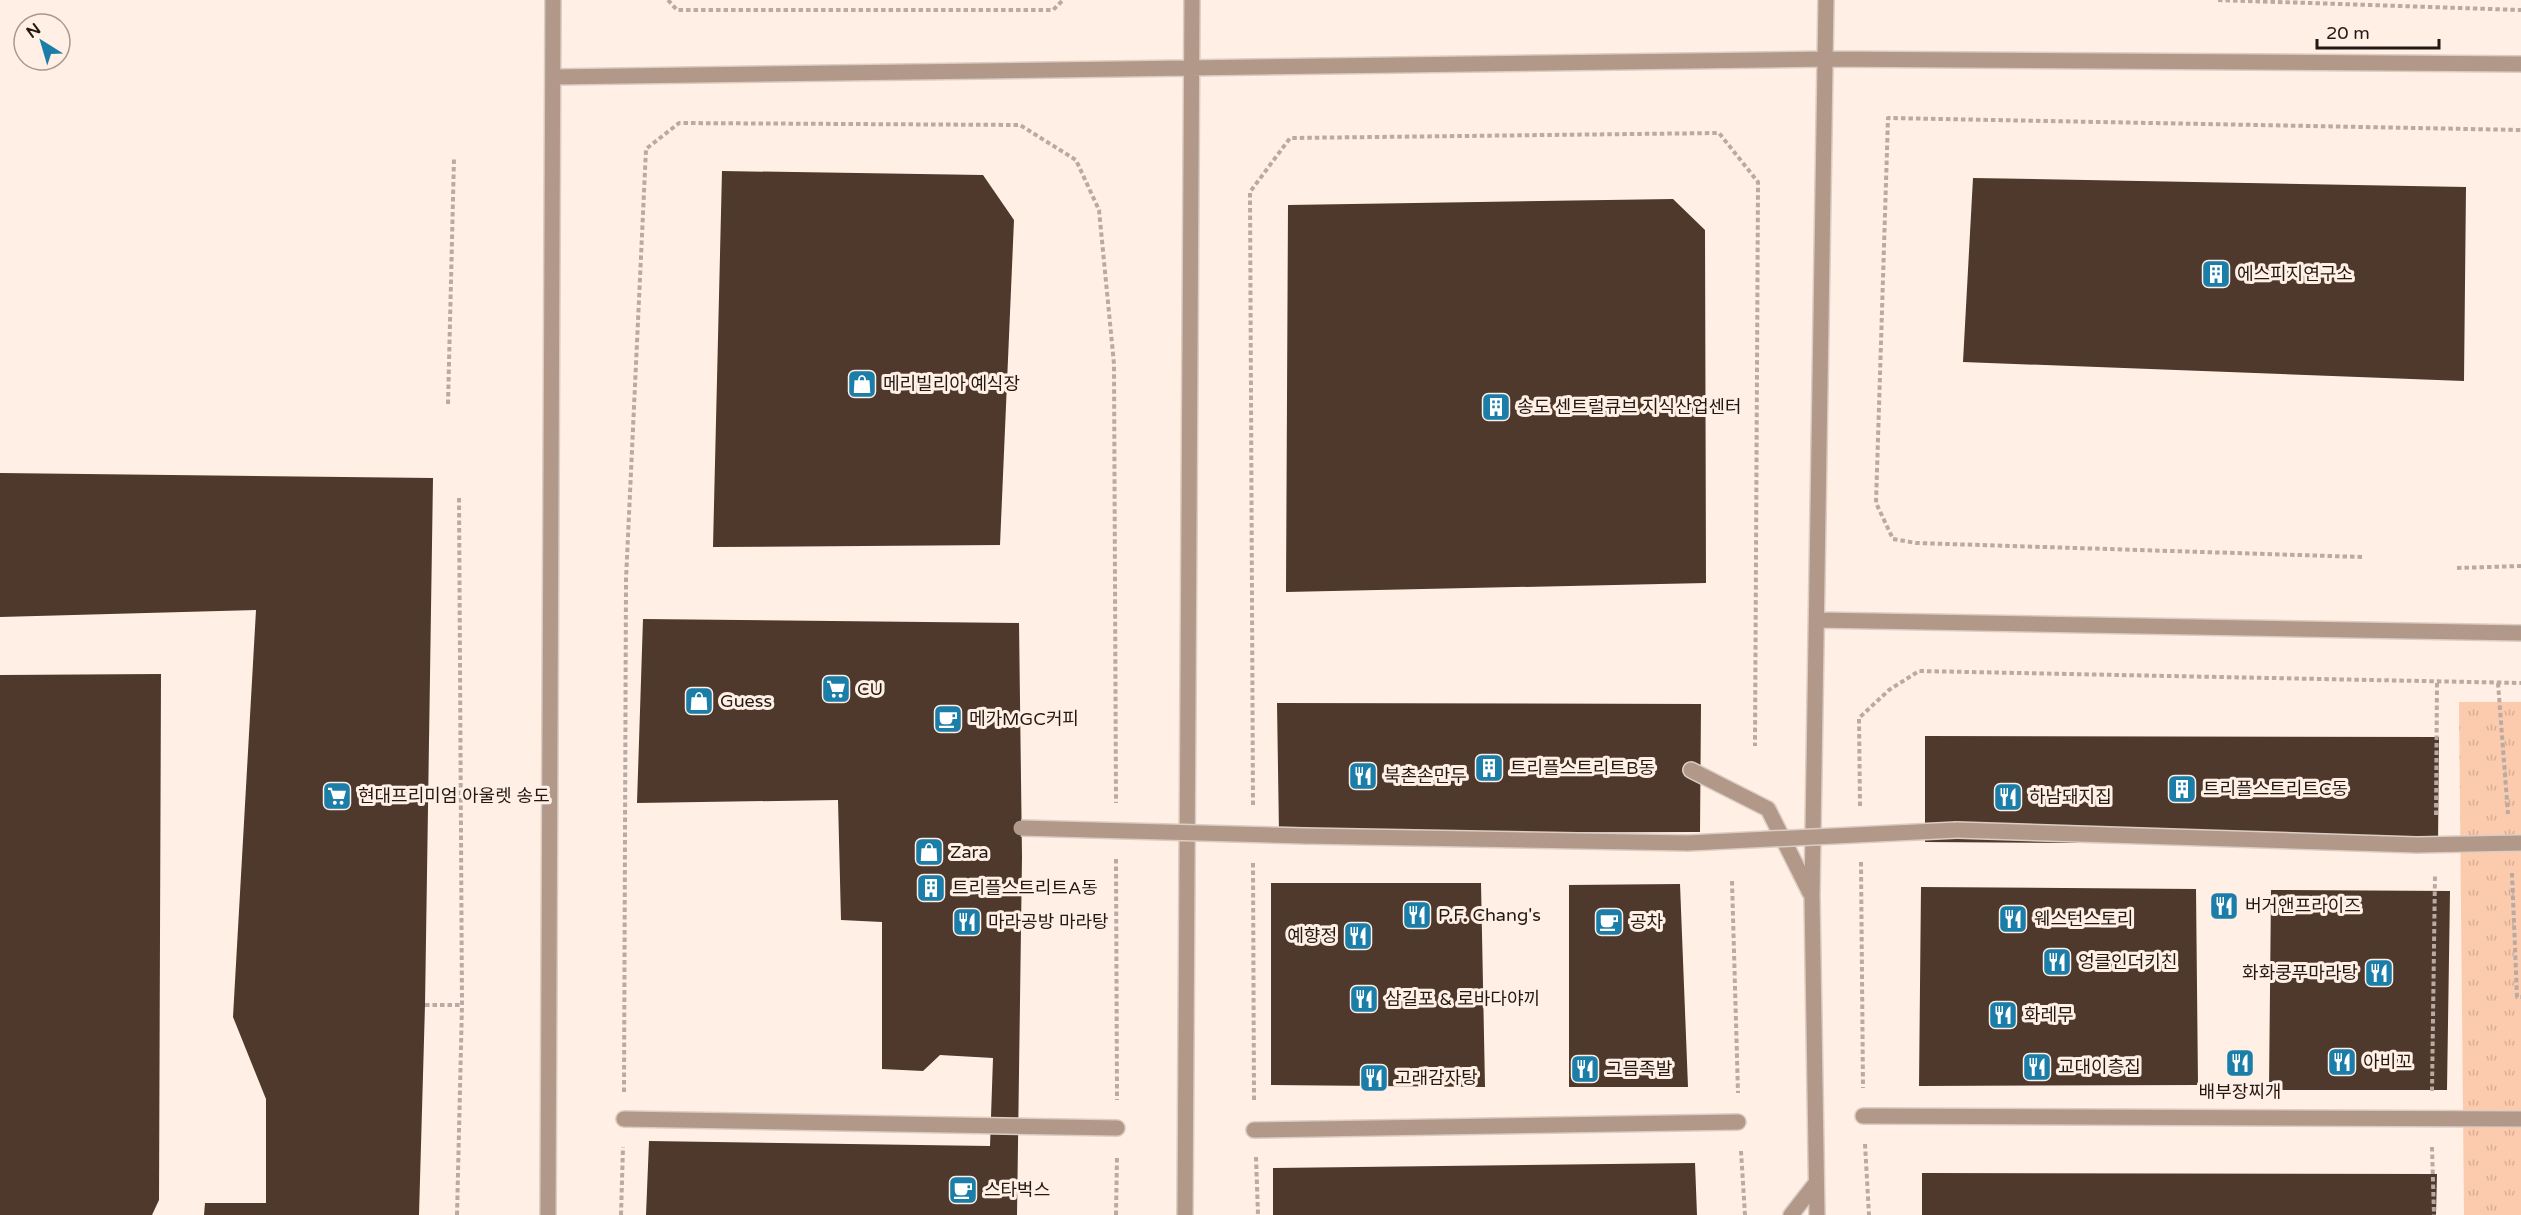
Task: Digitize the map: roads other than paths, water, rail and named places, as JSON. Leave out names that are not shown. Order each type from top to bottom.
[{"type":"street","points":[[548,1215],[553,0]]},
{"type":"street","points":[[1185,1215],[1192,0]]},
{"type":"street","points":[[1817,1215],[1812,896],[1826,0]]},
{"type":"street","points":[[553,77],[1826,59],[2521,64]]},
{"type":"street","points":[[1818,620],[2521,633]]},
{"type":"street","points":[[1691,770],[1768,809],[1812,896]]},
{"type":"street","points":[[1021,828],[1688,843],[1957,830],[2417,845],[2521,843]]},
{"type":"street","points":[[1863,1116],[2521,1119]]},
{"type":"street","points":[[624,1119],[1117,1128]]},
{"type":"street","points":[[1254,1130],[1738,1122]]},
{"type":"street","points":[[1791,1215],[1816,1183]]},
{"type":"place","name":"에스피지연구소","points":[[2216,274]]},
{"type":"place","name":"메리빌리아 예식장","points":[[862,384]]},
{"type":"place","name":"송도 센트럴큐브 지식산업센터","points":[[1496,407]]},
{"type":"place","name":"CU","points":[[836,689]]},
{"type":"place","name":"Guess","points":[[699,701]]},
{"type":"place","name":"메가MGC커피","points":[[948,719]]},
{"type":"place","name":"트리플스트리트B동","points":[[1489,768]]},
{"type":"place","name":"북촌손만두","points":[[1363,776]]},
{"type":"place","name":"트리플스트리트C동","points":[[2182,789]]},
{"type":"place","name":"현대프리미엄 아울렛 송도","points":[[337,796]]},
{"type":"place","name":"하남돼지집","points":[[2008,797]]},
{"type":"place","name":"Zara","points":[[929,852]]},
{"type":"place","name":"트리플스트리트A동","points":[[931,888]]},
{"type":"place","name":"버거앤프라이즈","points":[[2224,906]]},
{"type":"place","name":"P.F. Chang's","points":[[1417,915]]},
{"type":"place","name":"웨스턴스토리","points":[[2013,919]]},
{"type":"place","name":"마라공방 마라탕","points":[[967,922]]},
{"type":"place","name":"공차","points":[[1609,922]]},
{"type":"place","name":"예향정","points":[[1358,936]]},
{"type":"place","name":"엉클인더키친","points":[[2057,962]]},
{"type":"place","name":"화화쿵푸마라탕","points":[[2379,973]]},
{"type":"place","name":"삼길포 & 로바다야끼","points":[[1364,999]]},
{"type":"place","name":"화레무","points":[[2003,1015]]},
{"type":"place","name":"아비꼬","points":[[2342,1062]]},
{"type":"place","name":"배부장찌개","points":[[2240,1063]]},
{"type":"place","name":"교대이층집","points":[[2037,1067]]},
{"type":"place","name":"그믐족발","points":[[1585,1069]]},
{"type":"place","name":"고래감자탕","points":[[1374,1078]]},
{"type":"place","name":"스타벅스","points":[[963,1190]]}]
